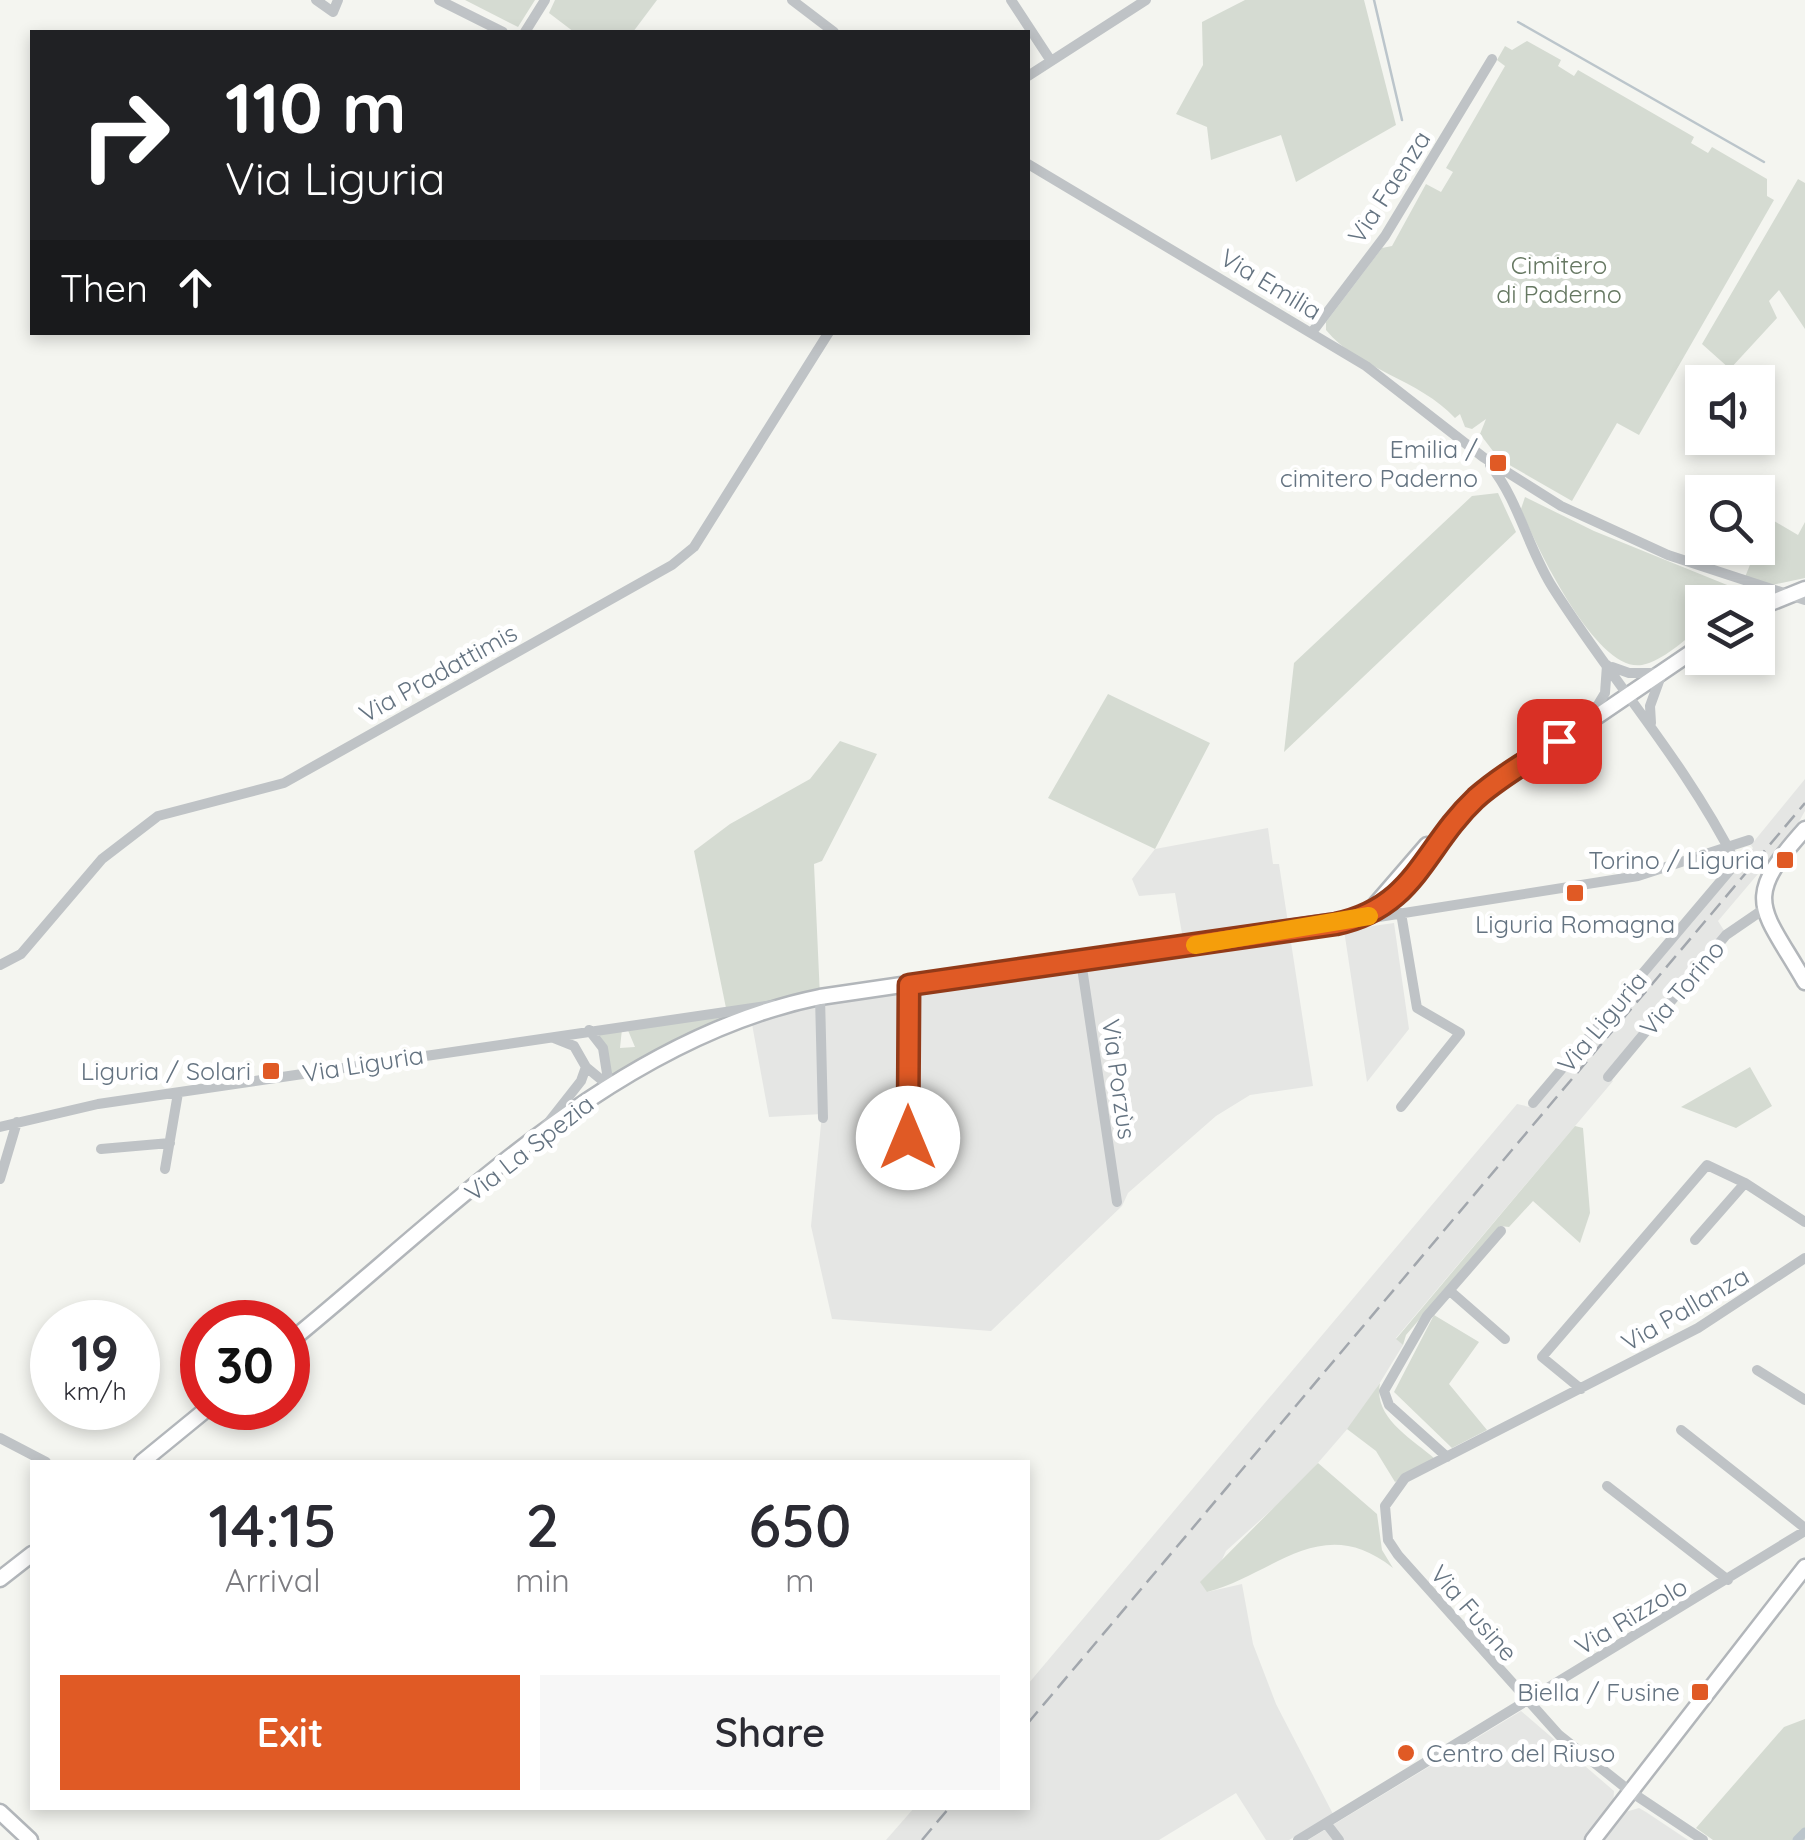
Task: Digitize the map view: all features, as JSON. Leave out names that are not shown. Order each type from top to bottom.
[{"type":"main road","points":[[1775,600],[1805,589]]},
{"type":"main road","points":[[1387,902],[1451,819],[1475,799],[1685,656]]},
{"type":"main road","points":[[1805,830],[1767,876],[1761,894],[1764,909],[1805,982]]},
{"type":"main road","name":"Via Liguria","points":[[799,1001],[1350,921],[1387,902]]},
{"type":"main road","name":"Via La Spezia","points":[[310,1324],[537,1138],[609,1086],[676,1049],[799,1001]]},
{"type":"main road","points":[[144,1460],[181,1430]]},
{"type":"main road","points":[[0,1579],[30,1556]]},
{"type":"main road","points":[[1593,1840],[1805,1567]]},
{"type":"main road","points":[[0,1812],[30,1840]]},
{"type":"street","points":[[316,0],[332,12],[338,0]]},
{"type":"street","points":[[439,0],[499,30]]},
{"type":"street","points":[[526,30],[545,0]]},
{"type":"street","points":[[792,0],[831,30]]},
{"type":"street","points":[[1011,0],[1051,61]]},
{"type":"street","points":[[1030,75],[1146,0]]},
{"type":"street","name":"Via Faenza","points":[[1312,331],[1385,236],[1492,59]]},
{"type":"street","name":"Via Emilia","points":[[1030,165],[1386,378],[1500,468],[1545,574],[1651,724],[1728,847]]},
{"type":"street","name":"Via Pradattimis","points":[[0,965],[31,944],[121,840],[158,816],[284,783],[672,565],[694,547],[827,335]]},
{"type":"street","name":"Via Emilia","points":[[1483,457],[1508,491]]},
{"type":"street","points":[[1500,468],[1617,534],[1699,567],[1805,600]]},
{"type":"street","points":[[1588,722],[1605,692],[1607,664],[1629,673],[1662,672],[1650,706],[1651,724]]},
{"type":"street","points":[[1400,914],[1638,876],[1749,840]]},
{"type":"street","name":"Via Liguria","points":[[1533,1103],[1736,863],[1728,847]]},
{"type":"street","points":[[1387,902],[1424,910]]},
{"type":"street","points":[[1387,902],[1400,914],[1415,1005],[1460,1034],[1402,1107]]},
{"type":"street","name":"Via Torino","points":[[1608,1077],[1726,935],[1764,909]]},
{"type":"street","name":"Via Porzùs","points":[[1081,961],[1117,1202]]},
{"type":"street","points":[[908,1138],[909,985]]},
{"type":"street","points":[[820,997],[822,1118]]},
{"type":"street","name":"Via Liguria","points":[[0,1127],[178,1092],[799,1001]]},
{"type":"street","points":[[589,1030],[603,1048],[609,1086]]},
{"type":"street","points":[[548,1038],[574,1046],[586,1067],[609,1086]]},
{"type":"street","points":[[537,1138],[580,1082],[586,1067]]},
{"type":"street","points":[[165,1169],[178,1092]]},
{"type":"street","points":[[0,1179],[17,1122]]},
{"type":"street","points":[[102,1150],[170,1143]]},
{"type":"street","points":[[1581,1389],[1542,1358],[1707,1164],[1746,1183],[1805,1222]]},
{"type":"street","points":[[1695,1240],[1746,1183]]},
{"type":"street","points":[[1447,1457],[1389,1404],[1384,1391],[1427,1316],[1501,1231]]},
{"type":"street","name":"Via Pallanza","points":[[1385,1506],[1405,1478],[1698,1328],[1805,1258]]},
{"type":"street","points":[[1450,1291],[1505,1339]]},
{"type":"street","points":[[1757,1370],[1805,1400]]},
{"type":"street","name":"Via Rizzolo","points":[[1298,1840],[1805,1530],[1681,1430]]},
{"type":"street","points":[[0,1438],[42,1460]]},
{"type":"street","name":"Via Rizzolo","points":[[1608,1486],[1728,1580]]},
{"type":"street","name":"Via Fusine","points":[[1385,1506],[1386,1529],[1398,1555],[1527,1703],[1571,1746],[1703,1840]]},
{"type":"street","points":[[1326,1823],[1339,1840]]},
{"type":"shaded area","points":[[1805,779],[1805,811],[1792,834],[1718,921],[1725,932],[1605,1074],[1613,1081],[1396,1338],[1403,1345],[1362,1412],[1298,1486],[1226,1551],[1207,1592],[1242,1584],[1253,1644],[1276,1704],[1333,1814],[1289,1840],[1266,1840],[1236,1793],[1159,1840],[886,1840],[912,1810],[1030,1810],[1030,1682],[1517,1104],[1534,1108],[1753,848],[1751,845]]},
{"type":"shaded area","points":[[1268,828],[1273,864],[1279,864],[1313,1086],[1250,1095],[1216,1116],[1128,1193],[1122,1206],[991,1331],[832,1319],[811,1226],[822,1114],[769,1117],[752,1024],[816,1003],[1185,951],[1175,893],[1139,896],[1132,879],[1155,849]]},
{"type":"shaded area","points":[[1394,923],[1409,1029],[1367,1082],[1344,930]]},
{"type":"shaded area","points":[[1521,1711],[1614,1791],[1613,1806],[1587,1840],[1308,1840]]},
{"type":"shaded area","points":[[1639,1808],[1688,1840],[1601,1840],[1622,1813]]},
{"type":"green space","points":[[465,0],[535,0],[518,27]]},
{"type":"green space","points":[[555,0],[657,0],[634,30],[571,30],[549,13]]},
{"type":"green space","points":[[1245,0],[1364,0],[1396,125],[1296,182],[1281,135],[1211,160],[1207,127],[1176,114],[1203,65],[1202,22]]},
{"type":"green space","name":"Cimitero di Paderno","points":[[1527,41],[1561,60],[1558,66],[1574,76],[1578,70],[1694,137],[1691,143],[1708,153],[1712,147],[1767,179],[1767,196],[1774,200],[1639,435],[1617,423],[1572,501],[1499,459],[1480,434],[1486,419],[1472,429],[1465,427],[1460,414],[1455,418],[1424,393],[1355,355],[1326,330],[1326,322],[1382,248],[1392,246],[1426,184],[1441,192],[1453,172],[1446,168],[1505,66],[1497,60],[1505,46],[1512,50]]},
{"type":"green space","points":[[1798,179],[1805,183],[1805,329],[1779,290],[1769,301],[1777,318],[1734,365],[1726,365],[1702,344]]},
{"type":"green space","points":[[1498,493],[1516,532],[1284,752],[1294,663],[1472,496]]},
{"type":"green space","points":[[1525,497],[1594,531],[1727,585],[1685,585],[1685,640],[1650,663],[1624,662],[1606,649],[1570,603],[1521,509]]},
{"type":"green space","points":[[1775,522],[1798,535],[1805,522],[1805,578],[1772,585],[1743,582],[1750,565],[1775,565]]},
{"type":"green space","points":[[1108,694],[1210,743],[1155,849],[1048,798]]},
{"type":"green space","points":[[840,741],[877,754],[822,861],[814,864],[820,997],[726,1008],[694,851],[730,824],[810,779]]},
{"type":"green space","points":[[748,1011],[610,1076],[598,1033],[622,1029],[620,1048],[635,1047],[627,1028]]},
{"type":"green space","points":[[1750,1067],[1772,1106],[1736,1128],[1681,1107]]},
{"type":"green space","points":[[1575,1126],[1583,1128],[1590,1213],[1580,1243],[1533,1201],[1509,1227],[1500,1226],[1406,1335],[1403,1345],[1396,1339]]},
{"type":"green space","points":[[1434,1315],[1479,1342],[1449,1384],[1487,1430],[1452,1448],[1394,1392]]},
{"type":"green space","points":[[1380,1383],[1379,1395],[1388,1417],[1435,1459],[1395,1482],[1376,1451],[1347,1429]]},
{"type":"green space","points":[[1318,1463],[1377,1514],[1382,1550],[1393,1568],[1367,1552],[1343,1545],[1320,1546],[1207,1592],[1200,1582]]},
{"type":"green space","points":[[1805,1719],[1805,1840],[1713,1840],[1696,1828],[1784,1727]]},
{"type":"waterway","points":[[1374,0],[1402,120]]},
{"type":"waterway","points":[[1518,22],[1764,162]]},
{"type":"waterway","points":[[1797,1840],[1805,1832]]},
{"type":"railway","points":[[1030,1721],[1805,803]]},
{"type":"railway","points":[[922,1840],[947,1810]]},
{"type":"slow traffic","points":[[1195,945],[1369,916]]},
{"type":"place","name":"Emilia / cimitero Paderno","points":[[1498,463]]},
{"type":"place","name":"Torino / Liguria","points":[[1785,860]]},
{"type":"place","name":"Liguria Romagna","points":[[1575,893]]},
{"type":"place","name":"Liguria / Solari","points":[[271,1071]]},
{"type":"place","name":"Biella / Fusine","points":[[1700,1692]]},
{"type":"place","name":"Centro del Riuso","points":[[1406,1753]]},
{"type":"route","points":[[908,1138],[909,985],[1336,924],[1368,916],[1401,893],[1475,799],[1559,741]]}]
